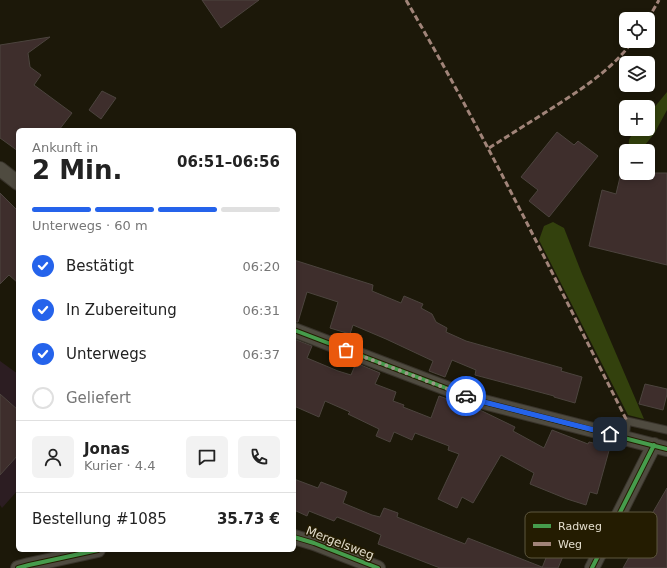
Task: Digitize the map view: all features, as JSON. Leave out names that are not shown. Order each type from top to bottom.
[{"type":"street","points":[[0,169],[16,181]]},
{"type":"street","points":[[296,331],[480,401],[661,447],[624,512]]},
{"type":"street","name":"Mergelsweg","points":[[296,538],[378,568]]},
{"type":"street","points":[[18,568],[89,552]]},
{"type":"street","points":[[592,568],[598,558]]},
{"type":"lane","points":[[625,438],[627,420],[667,430]]},
{"type":"shaded area","points":[[0,361],[16,373],[16,492],[2,508],[0,505]]},
{"type":"green space","points":[[667,92],[667,110],[655,132],[655,107]]},
{"type":"green space","points":[[652,136],[646,144],[629,144],[631,137]]},
{"type":"green space","points":[[553,222],[564,228],[644,419],[628,415],[539,240],[544,226]]},
{"type":"building","points":[[202,0],[259,0],[221,28]]},
{"type":"building","points":[[50,37],[28,53],[30,67],[41,75],[34,85],[72,113],[61,128],[16,128],[16,150],[0,138],[0,45]]},
{"type":"building","points":[[102,91],[116,98],[101,119],[89,110]]},
{"type":"building","points":[[557,132],[574,145],[578,141],[598,156],[549,217],[529,201],[538,190],[521,177]]},
{"type":"building","points":[[655,173],[667,173],[667,265],[589,246],[602,190],[616,194],[619,180],[655,180]]},
{"type":"building","points":[[0,193],[16,209],[16,281],[9,275],[0,284]]},
{"type":"building","points":[[296,261],[373,285],[372,291],[401,303],[404,296],[423,304],[421,308],[432,314],[436,322],[447,328],[446,332],[466,341],[562,368],[561,371],[582,377],[575,403],[475,375],[476,370],[452,360],[445,377],[429,371],[433,361],[386,339],[353,325],[350,334],[330,328],[338,302],[307,292],[298,322],[296,322]]},
{"type":"building","points":[[296,340],[312,346],[307,358],[338,371],[351,375],[356,363],[380,373],[375,384],[396,392],[393,401],[404,405],[403,407],[431,418],[439,396],[482,411],[515,427],[513,431],[544,448],[552,430],[588,444],[589,442],[610,447],[597,494],[590,492],[586,505],[530,484],[534,473],[501,455],[473,503],[462,497],[457,508],[438,499],[459,454],[448,450],[449,446],[415,433],[412,440],[394,432],[390,442],[376,436],[379,429],[348,414],[350,412],[325,401],[319,417],[296,407]]},
{"type":"building","points":[[645,384],[667,389],[663,410],[639,404]]},
{"type":"building","points":[[0,394],[16,408],[16,457],[0,475]]},
{"type":"building","points":[[296,480],[318,488],[321,482],[347,492],[343,503],[372,515],[380,517],[384,508],[398,513],[397,517],[465,544],[468,538],[542,568],[440,568],[378,544],[381,535],[337,517],[334,521],[309,511],[307,516],[296,511]]},
{"type":"building","points":[[667,488],[667,568],[623,568],[629,558],[657,558],[657,512],[653,512]]},
{"type":"building","points":[[546,558],[562,558],[558,568],[542,568]]},
{"type":"marked path","points":[[406,0],[492,156],[627,421]]},
{"type":"marked path","points":[[652,12],[659,0]]},
{"type":"marked path","points":[[489,148],[581,89],[604,72],[627,48]]},
{"type":"cycle path","points":[[296,331],[480,401],[667,449]]},
{"type":"cycle path","points":[[620,512],[654,445]]},
{"type":"cycle path","points":[[296,538],[378,568]]},
{"type":"cycle path","points":[[18,568],[89,552]]},
{"type":"cycle path","points":[[592,568],[597,558]]},
{"type":"way so far","points":[[346,350],[466,396]]},
{"type":"route","points":[[466,396],[480,401],[610,434]]}]
